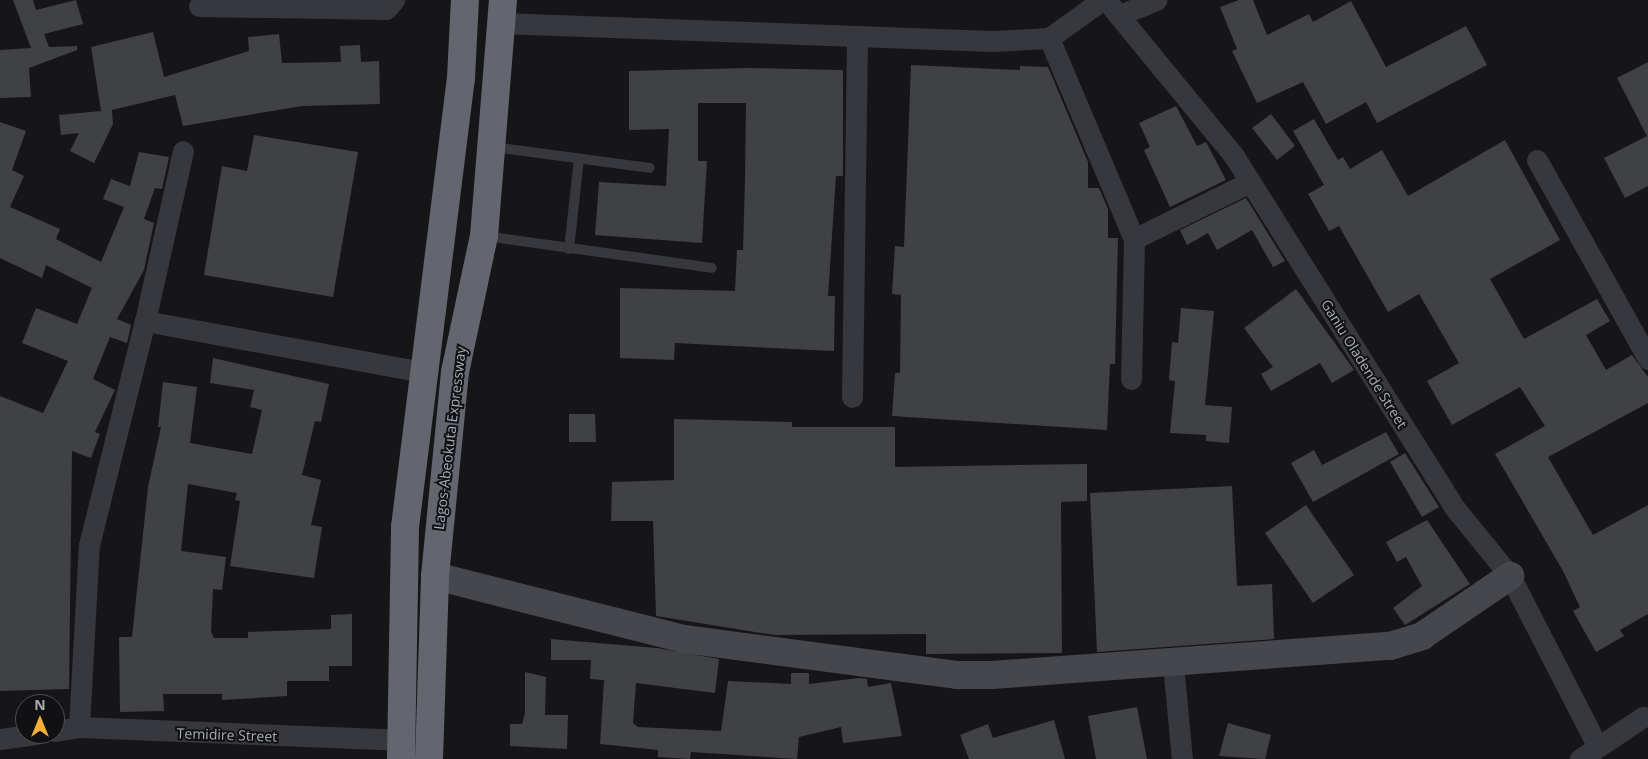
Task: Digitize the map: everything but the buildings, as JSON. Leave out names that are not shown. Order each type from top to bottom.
[{"type":"highway","points":[[400,749],[405,527],[461,78],[465,0]]},
{"type":"highway","name":"Lagos-Abeokuta Expressway","points":[[429,759],[435,576],[455,372],[484,236],[489,146],[503,12]]},
{"type":"main road","points":[[435,576],[684,640],[957,675],[1173,664],[1390,646],[1422,636],[1510,576]]},
{"type":"street","points":[[199,6],[386,9],[394,0]]},
{"type":"street","points":[[503,12],[857,36],[1049,38],[1102,0]]},
{"type":"street","points":[[1114,7],[1156,0]]},
{"type":"street","name":"Ganiu Oladende Street","points":[[1114,7],[1250,182],[1454,507],[1510,576],[1598,745]]},
{"type":"street","points":[[852,397],[857,36]]},
{"type":"street","points":[[1049,38],[1134,239],[1131,379]]},
{"type":"street","points":[[79,728],[89,545],[145,321],[183,151]]},
{"type":"street","points":[[1537,160],[1648,358]]},
{"type":"street","points":[[1134,239],[1250,182]]},
{"type":"street","points":[[145,321],[424,372]]},
{"type":"street","points":[[1173,664],[1182,759]]},
{"type":"street","points":[[1580,759],[1598,745],[1646,717]]},
{"type":"street","name":"Temidire Street","points":[[65,730],[79,728],[400,749]]},
{"type":"street","points":[[0,740],[15,738]]},
{"type":"lane","points":[[489,146],[650,168]]},
{"type":"lane","points":[[569,249],[579,159]]},
{"type":"lane","points":[[484,236],[712,268]]}]
